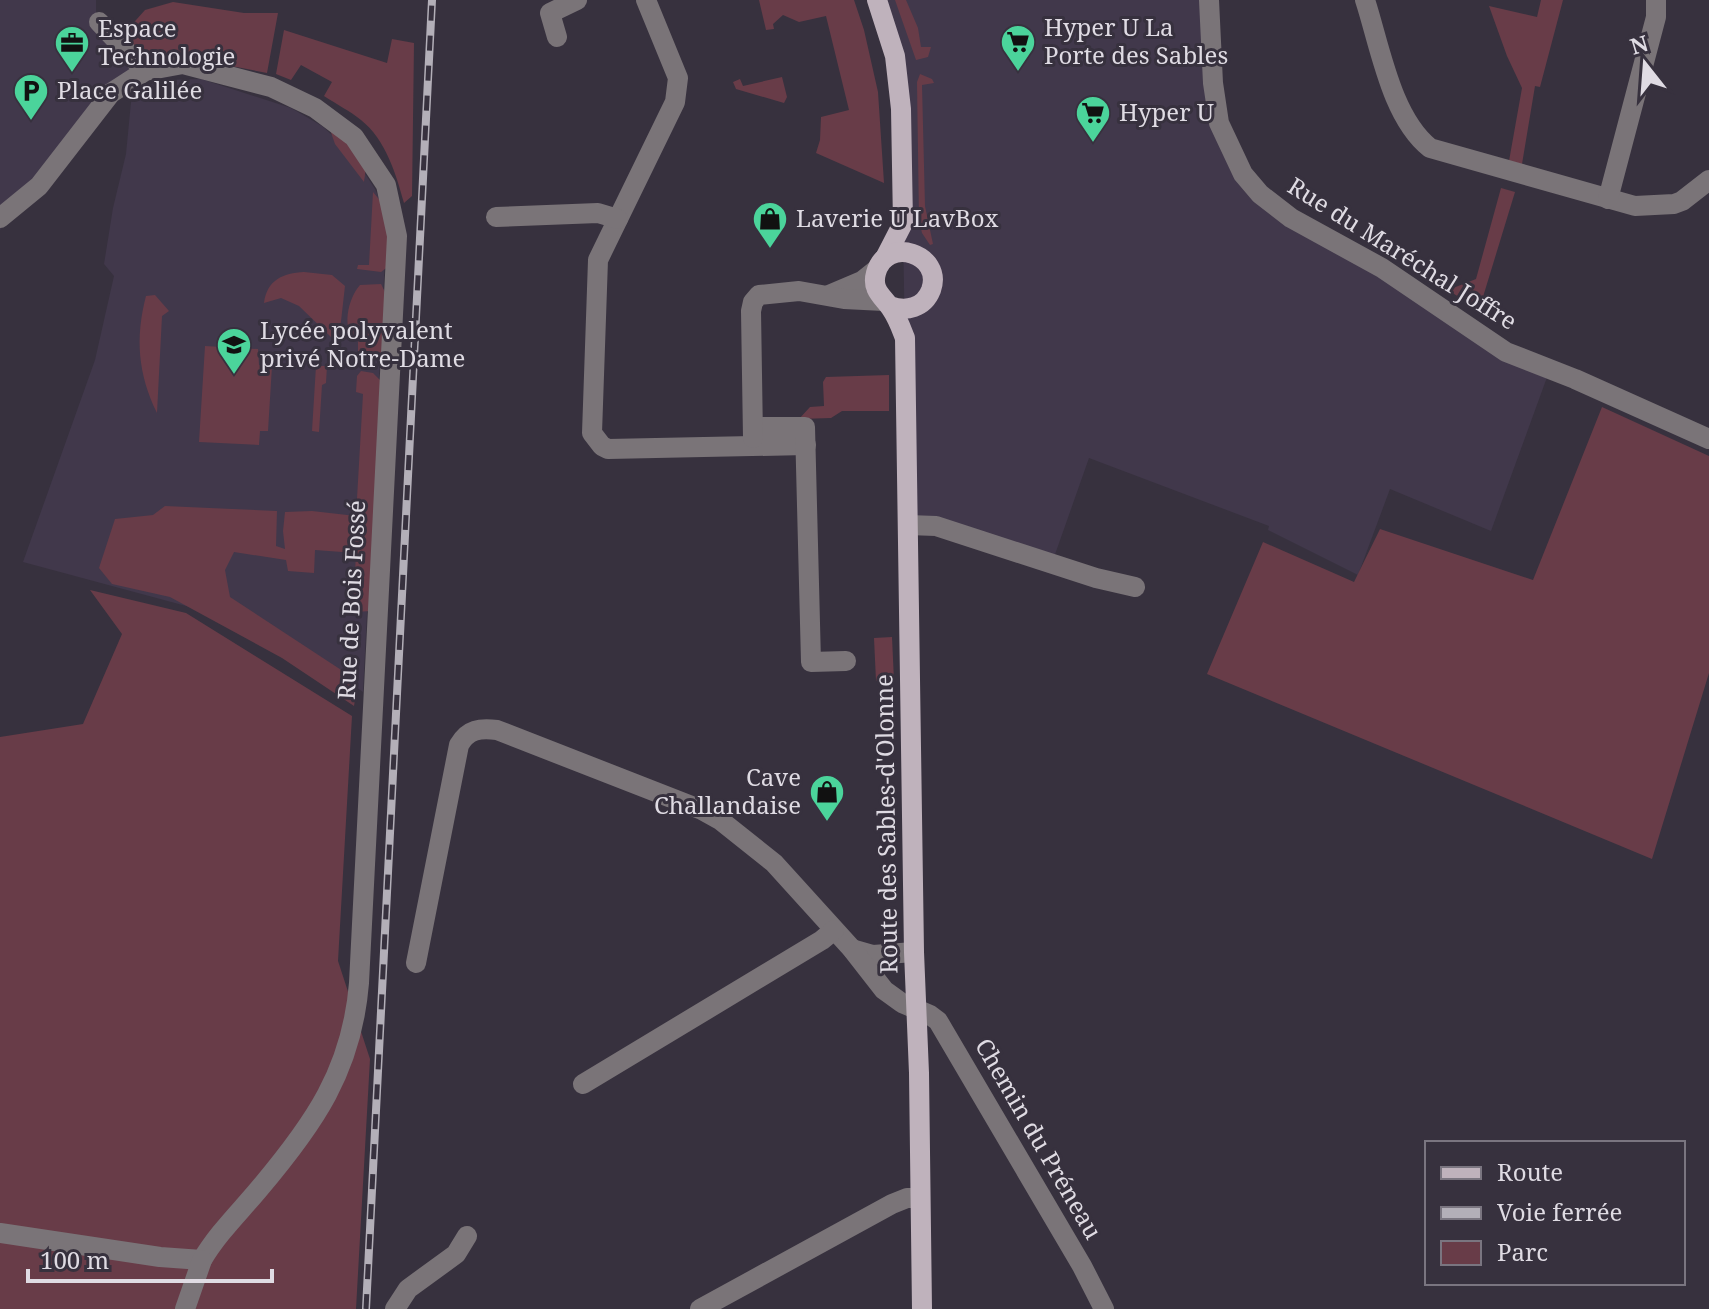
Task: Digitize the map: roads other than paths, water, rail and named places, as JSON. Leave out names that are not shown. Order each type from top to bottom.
[{"type":"main road","points":[[877,0],[892,45],[899,80],[903,223],[933,279],[930,292],[922,302],[905,309],[887,303],[875,287],[881,264],[903,223]]},
{"type":"main road","points":[[881,264],[902,251],[923,259]]},
{"type":"main road","name":"Route des Sables-d'Olonne","points":[[922,302],[905,338],[922,1309]]},
{"type":"main road","name":"Route des Sables-d'Olonne","points":[[887,303],[905,338]]},
{"type":"street","points":[[557,37],[550,13],[577,0]]},
{"type":"street","points":[[646,0],[678,78],[675,102],[598,260],[592,433],[608,449],[753,437],[805,427],[811,662],[846,661]]},
{"type":"street","name":"Rue du Maréchal Joffre","points":[[1209,0],[1213,83],[1219,123],[1235,160],[1251,184],[1291,218],[1382,268],[1506,352],[1709,439]]},
{"type":"street","points":[[1365,0],[1401,110],[1421,141],[1440,152],[1635,206],[1660,207],[1682,201],[1709,180]]},
{"type":"street","points":[[1608,199],[1656,17],[1656,0]]},
{"type":"street","points":[[99,22],[145,71]]},
{"type":"street","name":"Rue de Bois Fossé","points":[[0,218],[39,186],[111,93],[145,71],[183,64],[271,87],[315,108],[354,137],[386,185],[397,236],[357,1015],[342,1066],[312,1120],[257,1191],[226,1225],[202,1260],[185,1309]]},
{"type":"street","points":[[496,217],[598,213],[618,219]]},
{"type":"street","points":[[829,295],[862,281],[881,264]]},
{"type":"street","points":[[753,437],[751,311],[759,295],[799,291],[887,303]]},
{"type":"street","points":[[908,525],[936,526],[1096,578],[1135,587]]},
{"type":"street","name":"Chemin du Préneau","points":[[416,963],[459,745],[471,731],[497,730],[711,815],[748,840],[774,863],[852,949],[884,990],[902,1003],[935,1018],[1082,1266],[1104,1309]]},
{"type":"street","points":[[583,1084],[834,930]]},
{"type":"street","points":[[852,949],[873,955],[914,952]]},
{"type":"street","points":[[700,1309],[892,1204],[907,1198],[920,1198]]},
{"type":"street","points":[[0,1233],[160,1257],[202,1260]]},
{"type":"street","points":[[395,1309],[408,1289],[456,1254],[467,1236]]},
{"type":"railway","points":[[366,1309],[432,0]]},
{"type":"place","name":"Hyper U La Porte des Sables","points":[[1018,73]]},
{"type":"place","name":"Espace Technologie","points":[[72,74]]},
{"type":"place","name":"Place Galilée","points":[[31,122]]},
{"type":"place","name":"Hyper U","points":[[1093,144]]},
{"type":"place","name":"Laverie U LavBox","points":[[770,250]]},
{"type":"place","name":"Lycée polyvalent privé Notre-Dame","points":[[234,376]]},
{"type":"place","name":"Cave Challandaise","points":[[827,823]]}]
